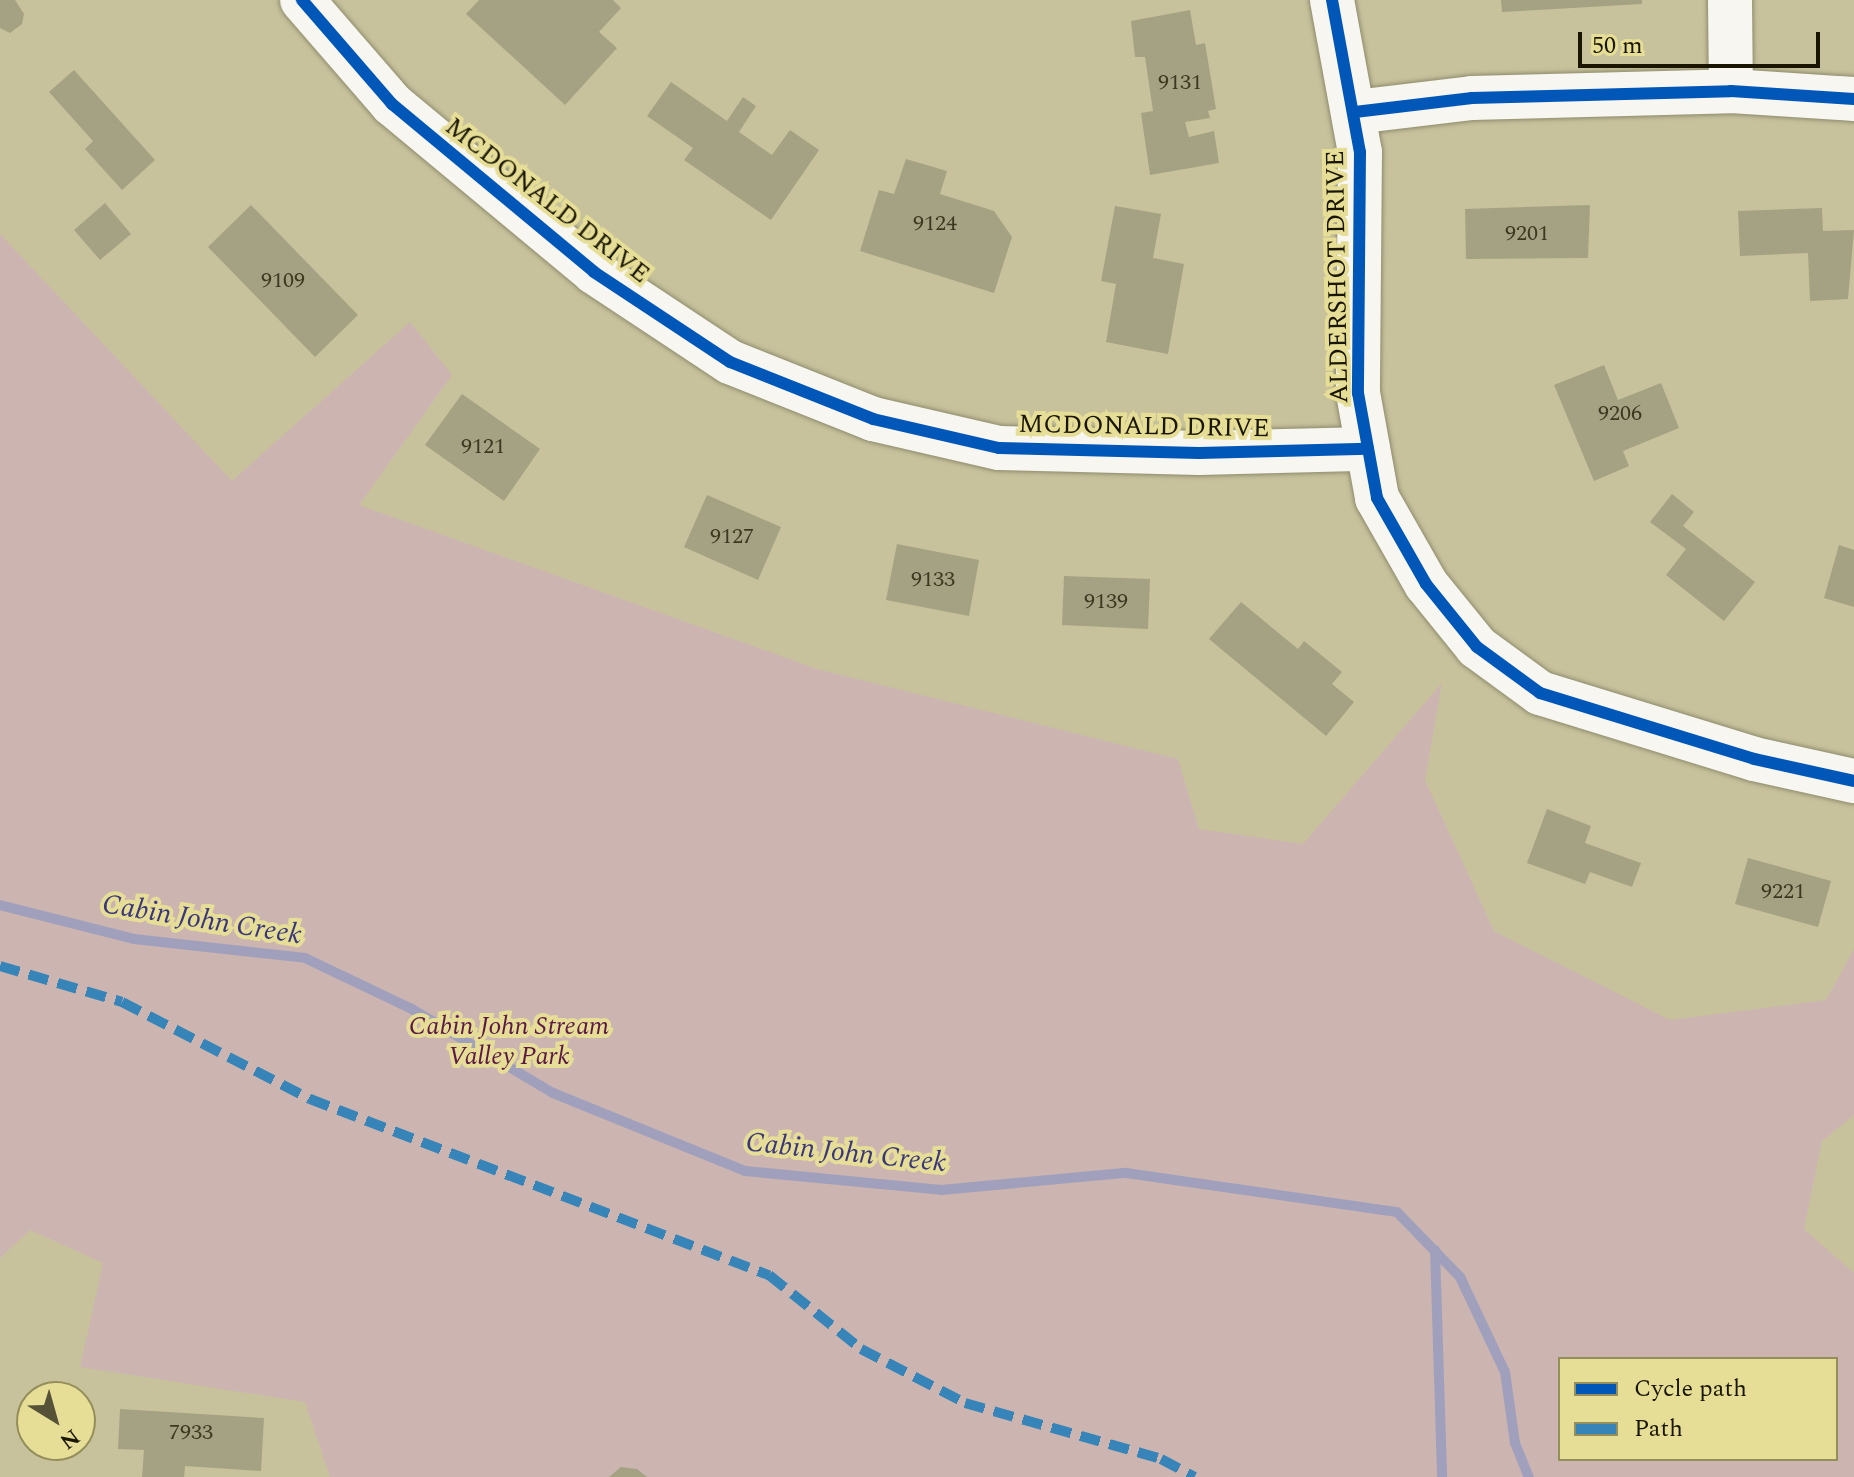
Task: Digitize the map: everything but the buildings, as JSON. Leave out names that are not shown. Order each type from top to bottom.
[{"type":"street","name":"MCDONALD DRIVE","points":[[302,0],[392,104],[594,272],[730,362],[873,419],[999,448],[1199,453],[1368,449]]},
{"type":"street","name":"ALDERSHOT DRIVE","points":[[1332,0],[1360,152],[1358,393],[1377,498],[1426,584],[1477,647],[1540,693],[1754,759],[1854,781]]},
{"type":"street","points":[[1730,0],[1731,91]]},
{"type":"street","points":[[1355,112],[1472,98],[1731,91],[1854,99]]},
{"type":"green space","name":"Cabin John Stream Valley Park","points":[[0,234],[232,481],[410,322],[452,375],[359,505],[817,669],[1178,759],[1199,829],[1303,844],[1442,683],[1425,780],[1494,931],[1670,1020],[1826,1000],[1854,949],[1854,1115],[1822,1141],[1804,1229],[1854,1273],[1854,1477],[330,1477],[305,1402],[80,1367],[103,1263],[30,1230],[0,1258]]},
{"type":"waterway","name":"Cabin John Creek","points":[[0,905],[134,939],[305,958],[412,1009],[553,1093],[745,1171],[941,1190],[1126,1173],[1397,1212],[1460,1277],[1505,1372],[1515,1443],[1529,1477]]},
{"type":"waterway","name":"Cabin John Creek","points":[[1435,1250],[1442,1477]]},
{"type":"marked path","points":[[0,966],[122,1002],[310,1099],[769,1275],[861,1349],[965,1403],[1161,1459],[1195,1477]]},
{"type":"cycle path","points":[[302,0],[392,104],[594,272],[730,362],[873,419],[999,448],[1199,453],[1368,449]]},
{"type":"cycle path","points":[[1332,0],[1360,152],[1358,393],[1377,498],[1426,584],[1477,647],[1540,693],[1754,759],[1854,781]]},
{"type":"cycle path","points":[[1355,112],[1472,98],[1731,91],[1854,99]]}]
